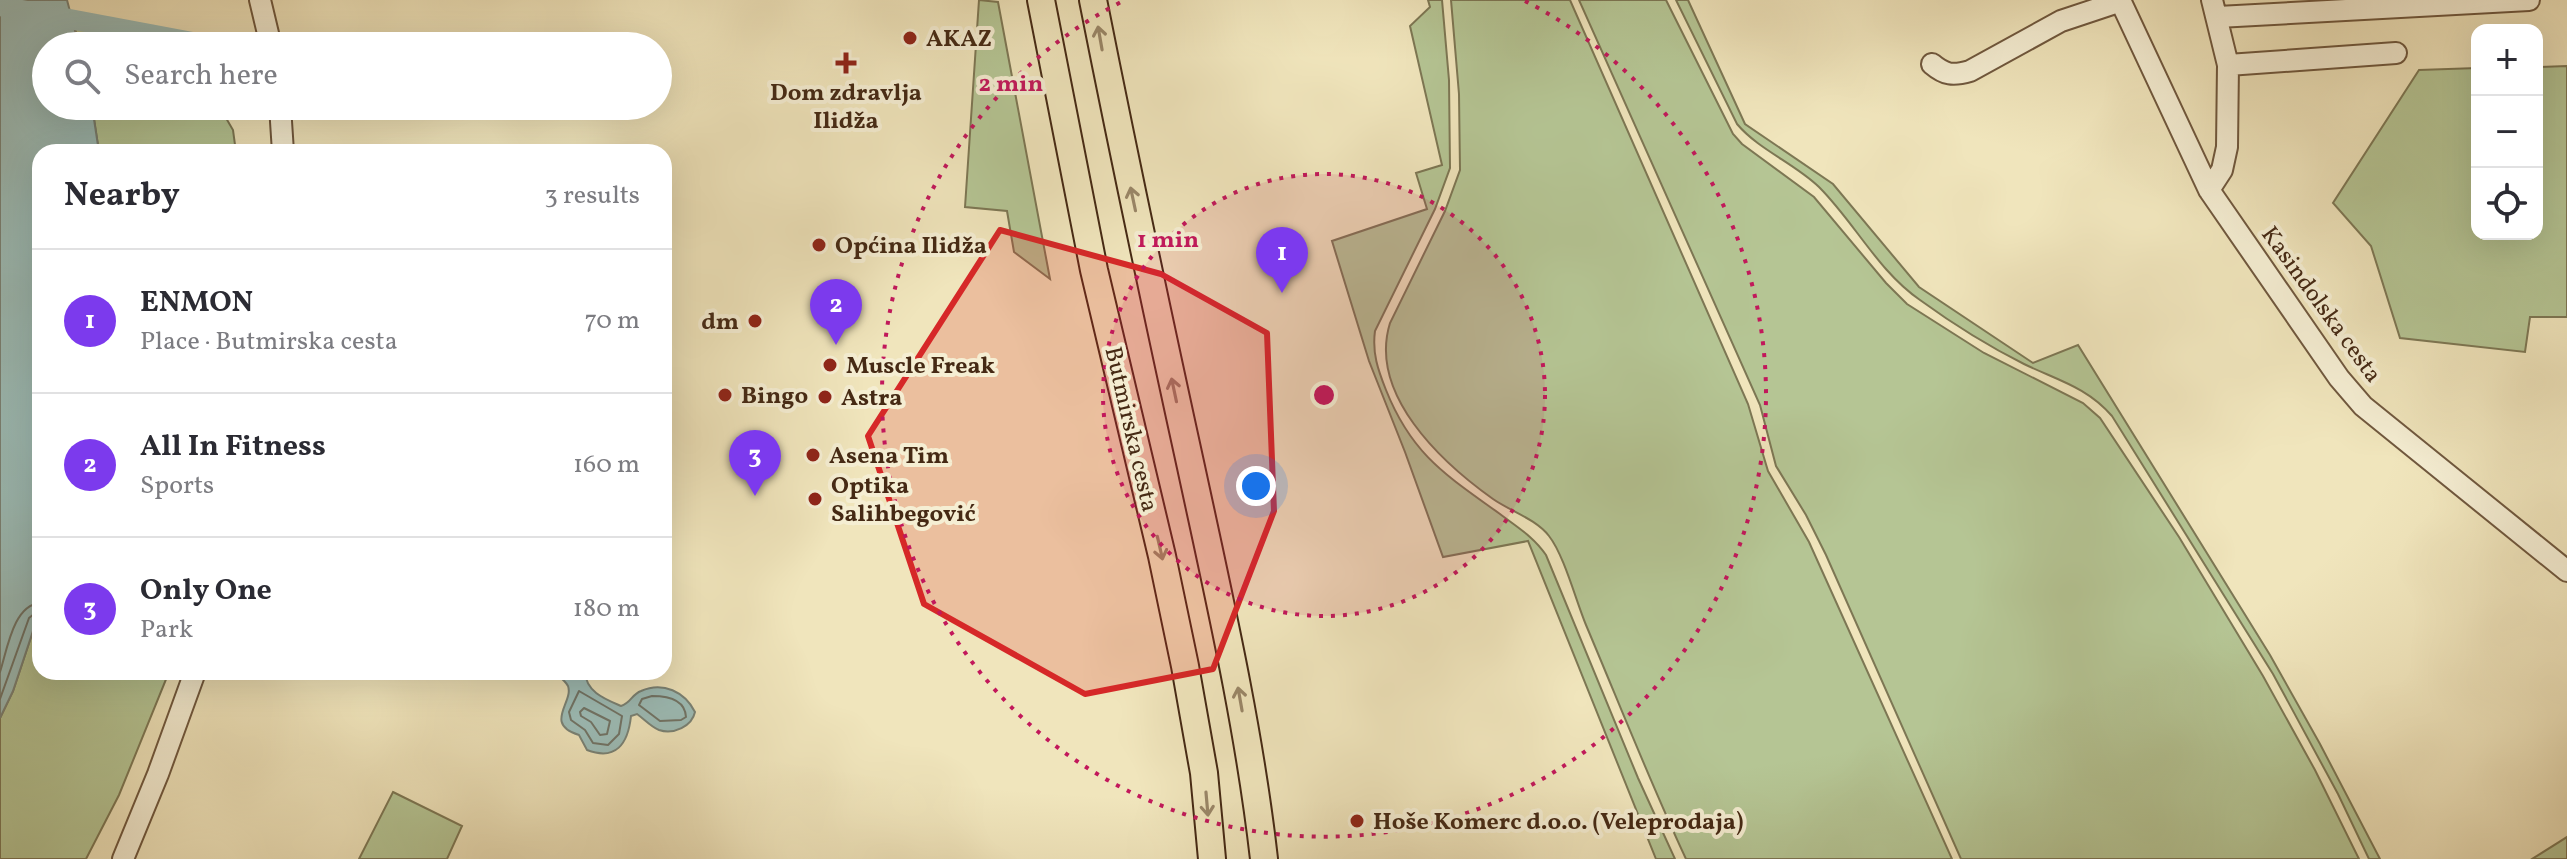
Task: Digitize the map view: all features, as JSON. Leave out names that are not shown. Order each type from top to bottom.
[{"type":"main road","name":"Butmirska cesta","points":[[1041,0],[1094,270],[1185,666],[1204,773],[1212,859]]},
{"type":"main road","name":"Butmirska cesta","points":[[1093,0],[1148,273],[1234,667],[1255,785],[1264,859]]},
{"type":"street","points":[[260,0],[268,32]]},
{"type":"street","points":[[2209,190],[2222,170],[2227,147],[2228,65],[2215,8],[2529,0]]},
{"type":"street","points":[[1932,64],[1943,73],[1956,76],[2061,21],[2121,1]]},
{"type":"street","name":"Kasindolska cesta","points":[[2121,1],[2209,190],[2339,378],[2363,406],[2567,571]]},
{"type":"street","points":[[2228,65],[2396,53]]},
{"type":"street","points":[[281,120],[282,144]]},
{"type":"street","points":[[123,859],[192,680]]},
{"type":"highlighted area","points":[[1000,230],[1161,274],[1267,333],[1274,511],[1213,669],[1085,694],[924,604],[868,436]]},
{"type":"green space","points":[[979,0],[998,2],[1050,279],[1014,252],[1007,211],[965,207]]},
{"type":"green space","points":[[1428,0],[1442,0],[1449,80],[1450,168],[1435,209],[1375,331],[1378,368],[1396,412],[1419,448],[1447,475],[1525,533],[1546,555],[1638,778],[1675,859],[1656,859],[1528,541],[1443,557],[1369,361],[1332,241],[1427,209],[1416,173],[1442,165],[1410,26],[1430,7]]},
{"type":"green space","points":[[1451,0],[1570,0],[1748,404],[1768,471],[1809,542],[1952,859],[1686,859],[1586,625],[1565,566],[1549,536],[1537,525],[1493,499],[1452,466],[1414,424],[1399,400],[1390,375],[1386,349],[1390,323],[1445,211],[1460,170],[1459,94]]},
{"type":"green space","points":[[1579,0],[1666,0],[1733,134],[1814,197],[1907,304],[1984,353],[2083,403],[2100,418],[2179,537],[2263,676],[2359,859],[1961,859],[1826,555],[1776,466],[1760,405]]},
{"type":"green space","points":[[1676,0],[1688,0],[1745,124],[1833,184],[1919,287],[2033,363],[2078,345],[2270,655],[2380,859],[2369,859],[2338,794],[2273,674],[2112,416],[2082,391],[1984,342],[1905,288],[1819,187],[1737,124]]},
{"type":"green space","points":[[74,24],[117,32],[76,32]]},
{"type":"green space","points":[[2567,66],[2567,317],[2530,317],[2525,352],[2400,338],[2371,246],[2333,203],[2419,70],[2471,68],[2471,240],[2543,240],[2543,67]]},
{"type":"green space","points":[[94,120],[227,120],[233,130],[235,144],[98,144]]},
{"type":"green space","points":[[32,634],[32,680],[166,680],[119,795],[86,859],[0,859],[0,718],[13,691]]},
{"type":"green space","points":[[393,792],[462,826],[447,859],[359,859]]},
{"type":"green space","points":[[2567,837],[2567,859],[2532,859]]},
{"type":"water","points":[[0,0],[67,0],[75,32],[32,32],[32,120],[94,120],[98,144],[32,144],[32,634],[13,691],[0,718]]},
{"type":"water","points":[[563,680],[586,680],[593,690],[621,706],[641,691],[665,688],[679,694],[695,712],[686,725],[671,731],[656,729],[637,714],[631,716],[627,735],[619,748],[597,753],[587,750],[579,735],[563,725],[561,719],[568,686]]},
{"type":"waterway","points":[[0,6],[139,32]]},
{"type":"place","name":"AKAZ","points":[[910,38]]},
{"type":"place","name":"Dom zdravlja Ilidža","points":[[846,63]]},
{"type":"place","name":"Općina Ilidža","points":[[819,245]]},
{"type":"place","name":"ENMON","points":[[1282,293]]},
{"type":"place","name":"dm","points":[[755,321]]},
{"type":"place","name":"All In Fitness","points":[[836,345]]},
{"type":"place","name":"Muscle Freak","points":[[830,365]]},
{"type":"place","name":"Bingo","points":[[725,395]]},
{"type":"place","name":"Astra","points":[[825,397]]},
{"type":"place","name":"Asena Tim","points":[[813,455]]},
{"type":"place","name":"Only One","points":[[755,496]]},
{"type":"place","name":"Optika Salihbegović","points":[[815,499]]},
{"type":"place","name":"Hoše Komerc d.o.o. (Veleprodaja)","points":[[1357,821]]}]
